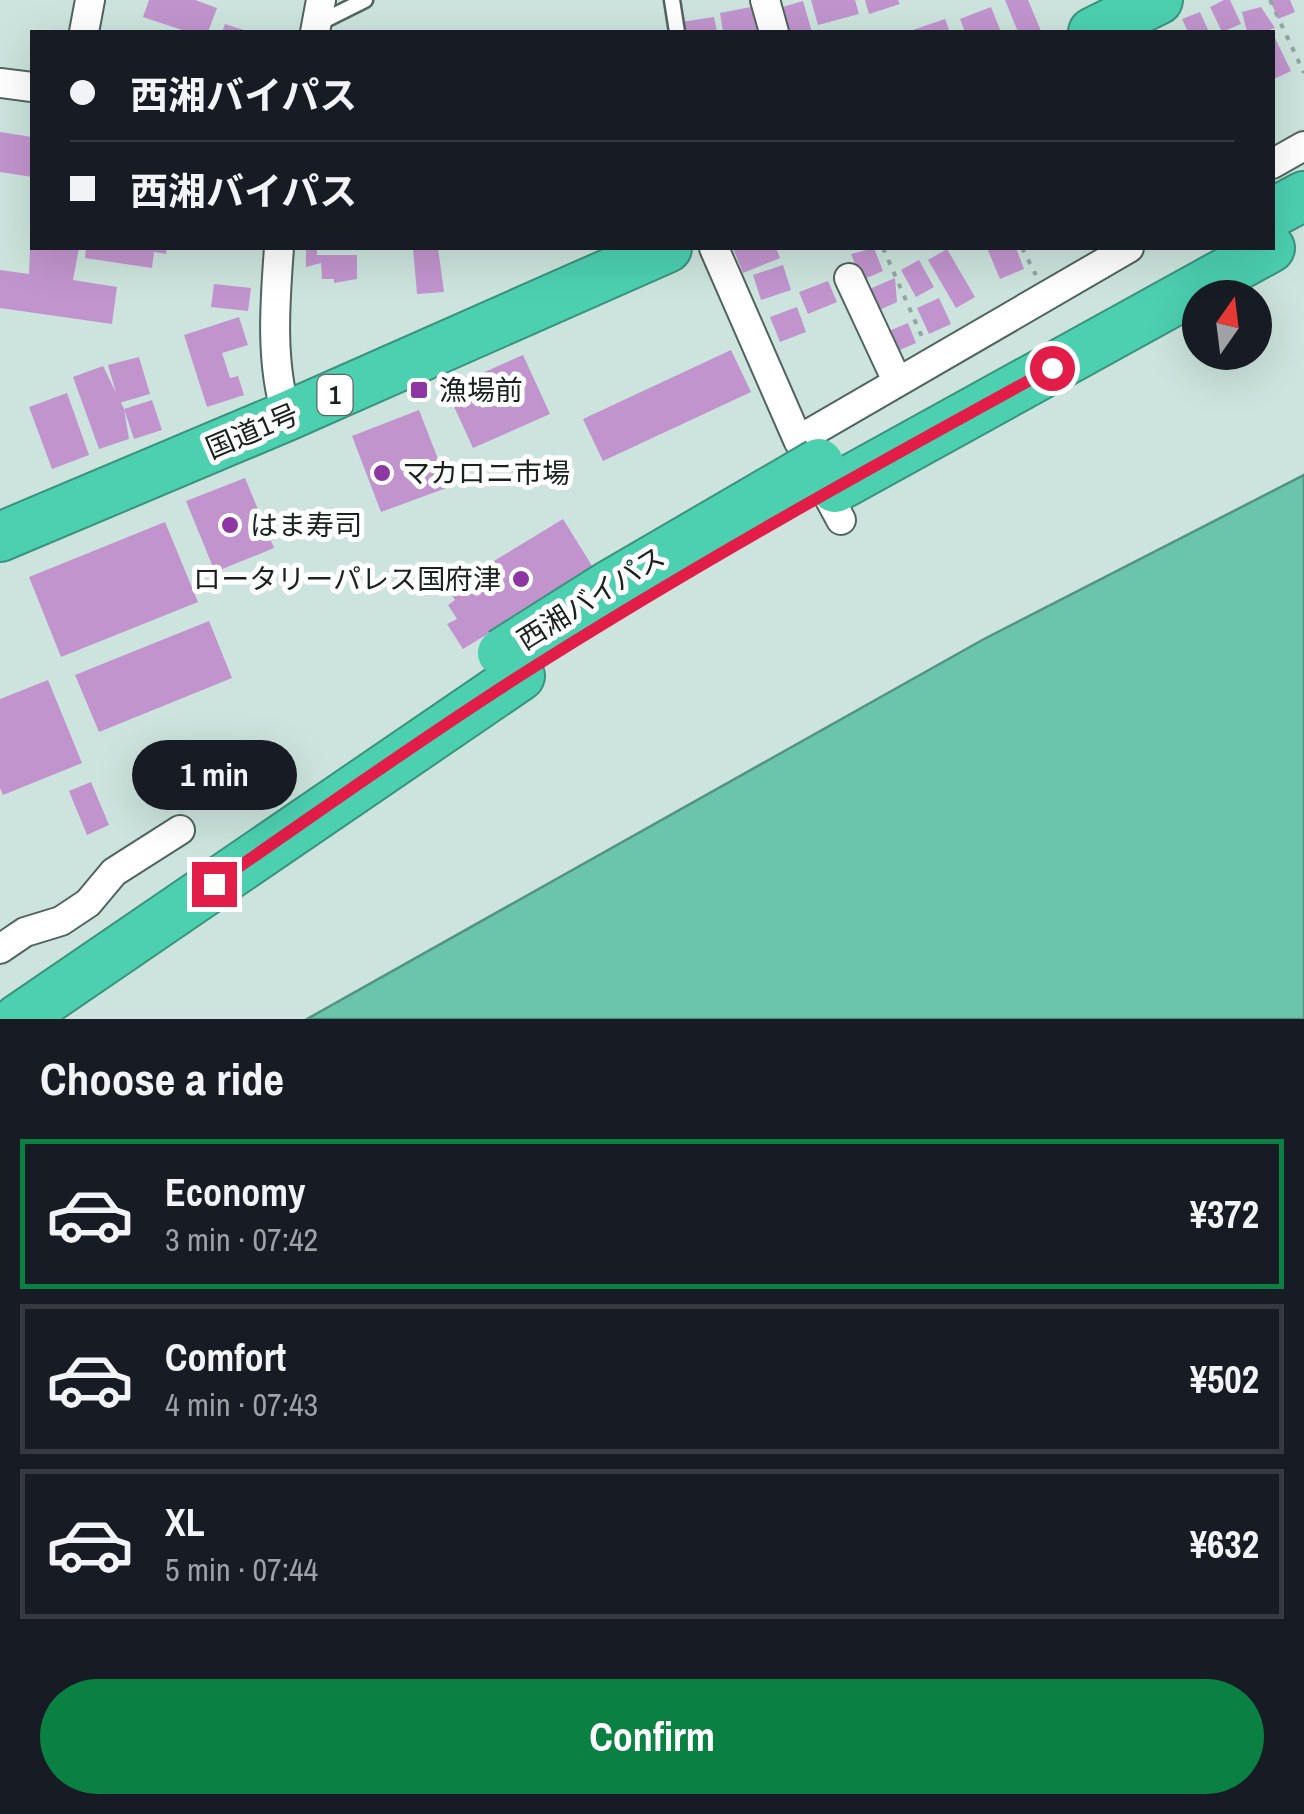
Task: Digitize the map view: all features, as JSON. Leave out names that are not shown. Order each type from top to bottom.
[{"type":"highway","points":[[1098,30],[1150,10]]},
{"type":"highway","points":[[1275,211],[1304,196]]},
{"type":"highway","name":"西湘バイパス","points":[[1275,245],[1304,229]]},
{"type":"highway","name":"西湘バイパス","points":[[0,996],[511,664],[640,601],[823,478],[1208,250]]},
{"type":"highway","name":"西湘バイパス","points":[[823,478],[1265,250]]},
{"type":"highway","name":"国道1号","points":[[0,537],[288,416],[638,254]]},
{"type":"highway","name":"西湘バイパス","points":[[18,1019],[511,664]]},
{"type":"street","points":[[84,30],[90,0]]},
{"type":"street","points":[[764,0],[773,30]]},
{"type":"street","points":[[0,83],[30,87]]},
{"type":"street","points":[[1275,162],[1304,146]]},
{"type":"street","points":[[279,250],[276,292],[280,393],[288,416]]},
{"type":"street","points":[[715,250],[823,478],[897,382],[1125,250]]},
{"type":"street","points":[[849,278],[897,382]]},
{"type":"street","points":[[0,949],[25,932],[61,921],[88,903],[114,872],[180,830]]},
{"type":"lane","points":[[317,19],[365,0]]},
{"type":"lane","points":[[672,0],[677,30]]},
{"type":"path","points":[[1270,0],[1304,73]]},
{"type":"path","points":[[884,250],[934,361]]},
{"type":"shaded area","points":[[1304,475],[1304,1019],[307,1019],[984,639]]},
{"type":"building","points":[[149,0],[195,0],[217,8],[209,30],[182,30],[143,17]]},
{"type":"building","points":[[811,0],[855,0],[859,14],[818,25]]},
{"type":"building","points":[[865,0],[898,0],[900,4],[869,14]]},
{"type":"building","points":[[1005,0],[1028,0],[1041,30],[1017,30]]},
{"type":"building","points":[[1230,0],[1241,24],[1221,30],[1210,7]]},
{"type":"building","points":[[1270,0],[1290,0],[1295,12],[1278,19]]},
{"type":"building","points":[[803,1],[811,30],[784,30],[779,8]]},
{"type":"building","points":[[756,6],[760,30],[723,30],[720,13]]},
{"type":"building","points":[[991,7],[1000,30],[964,30],[960,19]]},
{"type":"building","points":[[1261,7],[1275,28],[1246,30],[1242,12]]},
{"type":"building","points":[[1200,12],[1208,30],[1187,30],[1182,19]]},
{"type":"building","points":[[714,17],[717,30],[683,30],[681,22]]},
{"type":"building","points":[[945,19],[949,30],[913,30]]},
{"type":"building","points":[[225,24],[244,30],[223,30]]},
{"type":"building","points":[[1275,38],[1291,71],[1275,79]]},
{"type":"building","points":[[0,132],[30,137],[30,177],[0,172]]},
{"type":"building","points":[[30,248],[79,250],[73,280],[117,287],[112,324],[0,308],[0,270],[29,274]]},
{"type":"building","points":[[86,250],[167,250],[166,254],[154,252],[152,268],[85,258]]},
{"type":"building","points":[[306,250],[317,250],[317,255],[357,255],[357,279],[334,283],[334,279],[322,279],[321,263],[306,267]]},
{"type":"building","points":[[413,250],[438,250],[444,292],[417,294]]},
{"type":"building","points":[[734,250],[777,250],[780,258],[743,273]]},
{"type":"building","points":[[875,250],[883,271],[862,280],[851,254]]},
{"type":"building","points":[[948,250],[975,297],[956,308],[928,260]]},
{"type":"building","points":[[988,250],[1017,250],[1024,269],[1000,279]]},
{"type":"building","points":[[919,260],[934,287],[916,297],[901,270]]},
{"type":"building","points":[[783,265],[791,290],[761,300],[753,275]]},
{"type":"building","points":[[895,278],[897,302],[875,312],[865,291]]},
{"type":"building","points":[[828,281],[837,302],[808,314],[799,292]]},
{"type":"building","points":[[214,284],[251,288],[248,311],[211,307]]},
{"type":"building","points":[[939,298],[951,324],[929,334],[917,308]]},
{"type":"building","points":[[797,307],[806,332],[780,342],[770,317]]},
{"type":"building","points":[[239,317],[248,345],[222,353],[230,378],[238,376],[244,395],[207,407],[184,335]]},
{"type":"building","points":[[908,323],[916,343],[893,353],[884,333]]},
{"type":"building","points":[[731,350],[751,392],[603,461],[583,419]]},
{"type":"building","points":[[523,355],[550,414],[473,448],[446,389]]},
{"type":"building","points":[[139,357],[150,394],[119,403],[108,365]]},
{"type":"building","points":[[103,366],[124,409],[129,439],[99,449],[73,377]]},
{"type":"building","points":[[67,393],[89,455],[52,469],[29,407]]},
{"type":"building","points":[[152,400],[162,430],[134,439],[124,409]]},
{"type":"building","points":[[419,410],[449,487],[381,512],[352,436]]},
{"type":"building","name":"はま寿司","points":[[245,478],[274,548],[215,572],[186,501]]},
{"type":"building","name":"ロータリーパレス国府津","points":[[563,519],[594,569],[463,649],[447,624],[457,619],[448,605],[455,600],[448,589]]},
{"type":"building","points":[[165,522],[198,602],[61,657],[29,577]]},
{"type":"building","points":[[209,621],[232,678],[99,732],[75,675]]},
{"type":"building","points":[[48,680],[82,763],[3,795],[0,699]]},
{"type":"building","points":[[91,782],[109,825],[87,835],[69,791]]},
{"type":"place","name":"漁場前","points":[[419,390]]},
{"type":"place","name":"マカロニ市場","points":[[382,473]]},
{"type":"place","name":"はま寿司","points":[[230,525]]},
{"type":"place","name":"ロータリーパレス国府津","points":[[521,579]]},
{"type":"route","points":[[214,884],[438,730],[625,610],[1052,368]]}]
